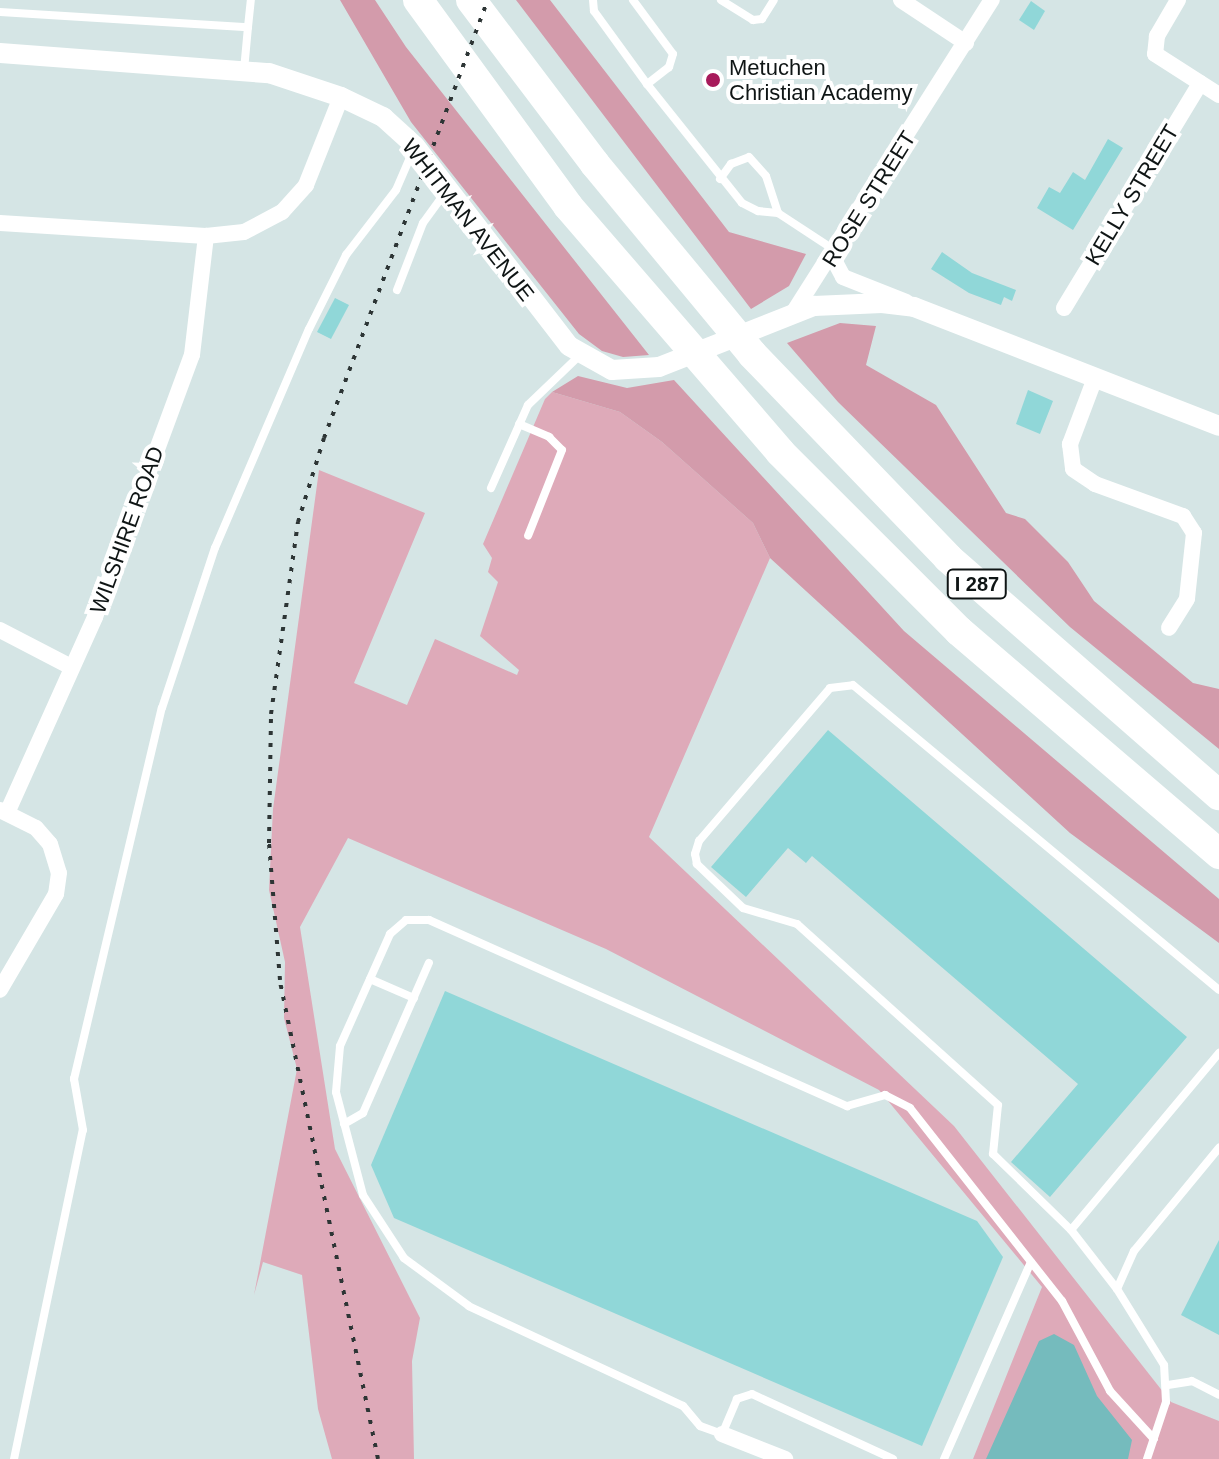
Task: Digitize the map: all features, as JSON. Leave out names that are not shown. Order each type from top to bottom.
[{"type":"highway","name":"I 287","points":[[418,0],[568,206],[675,336],[780,452],[979,650],[1219,854]]},
{"type":"highway","name":"I 287","points":[[471,0],[595,164],[762,365],[948,558],[1219,795]]},
{"type":"street","points":[[901,0],[966,43]]},
{"type":"street","name":"ROSE STREET","points":[[793,313],[835,254],[992,0]]},
{"type":"street","points":[[1178,0],[1157,36],[1155,54],[1219,95]]},
{"type":"street","name":"WHITMAN AVENUE","points":[[0,53],[244,70],[341,97],[383,117],[415,146],[530,302],[579,356],[612,370],[659,367],[793,313],[852,301],[914,307]]},
{"type":"street","name":"KELLY STREET","points":[[1064,308],[1200,83]]},
{"type":"street","points":[[0,223],[225,237],[267,223],[296,199],[316,167],[341,97]]},
{"type":"street","name":"WILSHIRE ROAD","points":[[4,811],[95,617],[192,355],[206,236]]},
{"type":"street","name":"WHITMAN AVENUE","points":[[835,254],[843,277],[1219,426]]},
{"type":"street","points":[[1095,378],[1070,444],[1073,469],[1095,484],[1183,516],[1194,533],[1187,599],[1169,628]]},
{"type":"street","points":[[0,630],[71,667]]},
{"type":"street","points":[[0,990],[56,894],[59,873],[50,844],[36,828],[4,811]]},
{"type":"street","points":[[722,1434],[785,1459]]},
{"type":"lane","points":[[244,70],[251,0]]},
{"type":"lane","points":[[593,0],[594,11],[720,179],[750,208],[778,213],[835,254]]},
{"type":"lane","points":[[633,0],[673,54],[669,67],[647,84]]},
{"type":"lane","points":[[721,0],[753,20],[762,19],[774,0]]},
{"type":"lane","points":[[0,12],[248,27]]},
{"type":"lane","points":[[14,1459],[83,1130],[74,1079],[83,1033],[162,708],[215,548],[309,329],[346,255],[396,190],[415,146]]},
{"type":"lane","points":[[720,179],[731,164],[749,157],[766,176],[778,213]]},
{"type":"lane","points":[[397,290],[423,223],[447,190]]},
{"type":"lane","points":[[491,488],[528,405],[579,356]]},
{"type":"lane","points":[[519,424],[549,437],[562,450],[528,536]]},
{"type":"lane","points":[[1147,1459],[1168,1385],[1164,1365],[1117,1289],[1071,1230],[993,1154],[998,1105],[797,924],[743,908],[697,864],[699,841],[830,688],[853,685],[1219,990]]},
{"type":"lane","points":[[893,1459],[752,1394],[737,1399],[722,1434],[700,1426],[683,1406],[469,1306],[426,1278],[404,1258],[363,1195],[344,1124],[335,1065],[390,934],[406,920],[429,920],[847,1106],[885,1095],[898,1100],[910,1108],[1062,1301],[1117,1400],[1154,1439]]},
{"type":"lane","points":[[344,1124],[363,1113],[429,963]]},
{"type":"lane","points":[[370,979],[414,998]]},
{"type":"lane","points":[[1071,1230],[1219,1053]]},
{"type":"lane","points":[[1117,1289],[1134,1251],[1219,1148]]},
{"type":"lane","points":[[944,1459],[1031,1262]]},
{"type":"lane","points":[[1168,1385],[1192,1381],[1219,1395]]},
{"type":"shaded area","points":[[340,0],[375,0],[406,47],[649,355],[623,357],[602,351],[579,334],[411,122]]},
{"type":"shaded area","points":[[516,0],[550,0],[729,232],[806,254],[789,286],[751,309]]},
{"type":"shaded area","points":[[840,323],[876,326],[866,365],[936,405],[1006,513],[1025,519],[1068,562],[1094,601],[1193,683],[1219,689],[1219,749],[1070,627],[838,402],[787,343]]},
{"type":"shaded area","points":[[578,376],[627,388],[674,380],[904,631],[1219,899],[1219,943],[1070,833],[770,558],[753,523],[662,442],[620,412],[552,392]]},
{"type":"shaded area","points":[[552,392],[620,412],[662,442],[753,523],[770,558],[649,837],[954,1126],[1171,1402],[1219,1421],[1219,1459],[973,1459],[1042,1287],[879,1090],[606,949],[348,838],[300,927],[335,1149],[420,1318],[412,1361],[414,1459],[332,1459],[318,1409],[302,1275],[263,1262],[254,1295],[297,1069],[284,1018],[285,962],[269,890],[273,809],[319,470],[425,513],[354,683],[407,705],[435,639],[517,675],[519,670],[480,636],[498,582],[488,572],[492,558],[483,544],[545,399]]},
{"type":"water","points":[[1054,1334],[1074,1345],[1097,1396],[1132,1440],[1128,1459],[986,1459],[1039,1341]]},
{"type":"building","points":[[1031,1],[1045,11],[1034,30],[1019,20]]},
{"type":"building","points":[[1108,139],[1123,148],[1073,230],[1037,208],[1049,187],[1060,193],[1073,172],[1085,180]]},
{"type":"building","points":[[942,252],[972,273],[1016,290],[1012,301],[1004,297],[1001,305],[969,293],[931,269]]},
{"type":"building","points":[[335,298],[349,305],[331,339],[317,332]]},
{"type":"building","points":[[1028,390],[1053,401],[1040,434],[1016,424]]},
{"type":"building","points":[[828,730],[1187,1037],[1050,1197],[1011,1162],[1078,1084],[812,856],[806,863],[788,848],[746,897],[711,867]]},
{"type":"building","points":[[445,991],[977,1221],[1003,1257],[922,1446],[394,1218],[371,1165]]},
{"type":"building","points":[[1219,1240],[1219,1335],[1181,1315]]},
{"type":"railway","points":[[378,1459],[280,980],[269,843],[271,714],[298,522],[324,438],[488,0]]},
{"type":"place","name":"Metuchen Christian Academy","points":[[713,80]]}]
